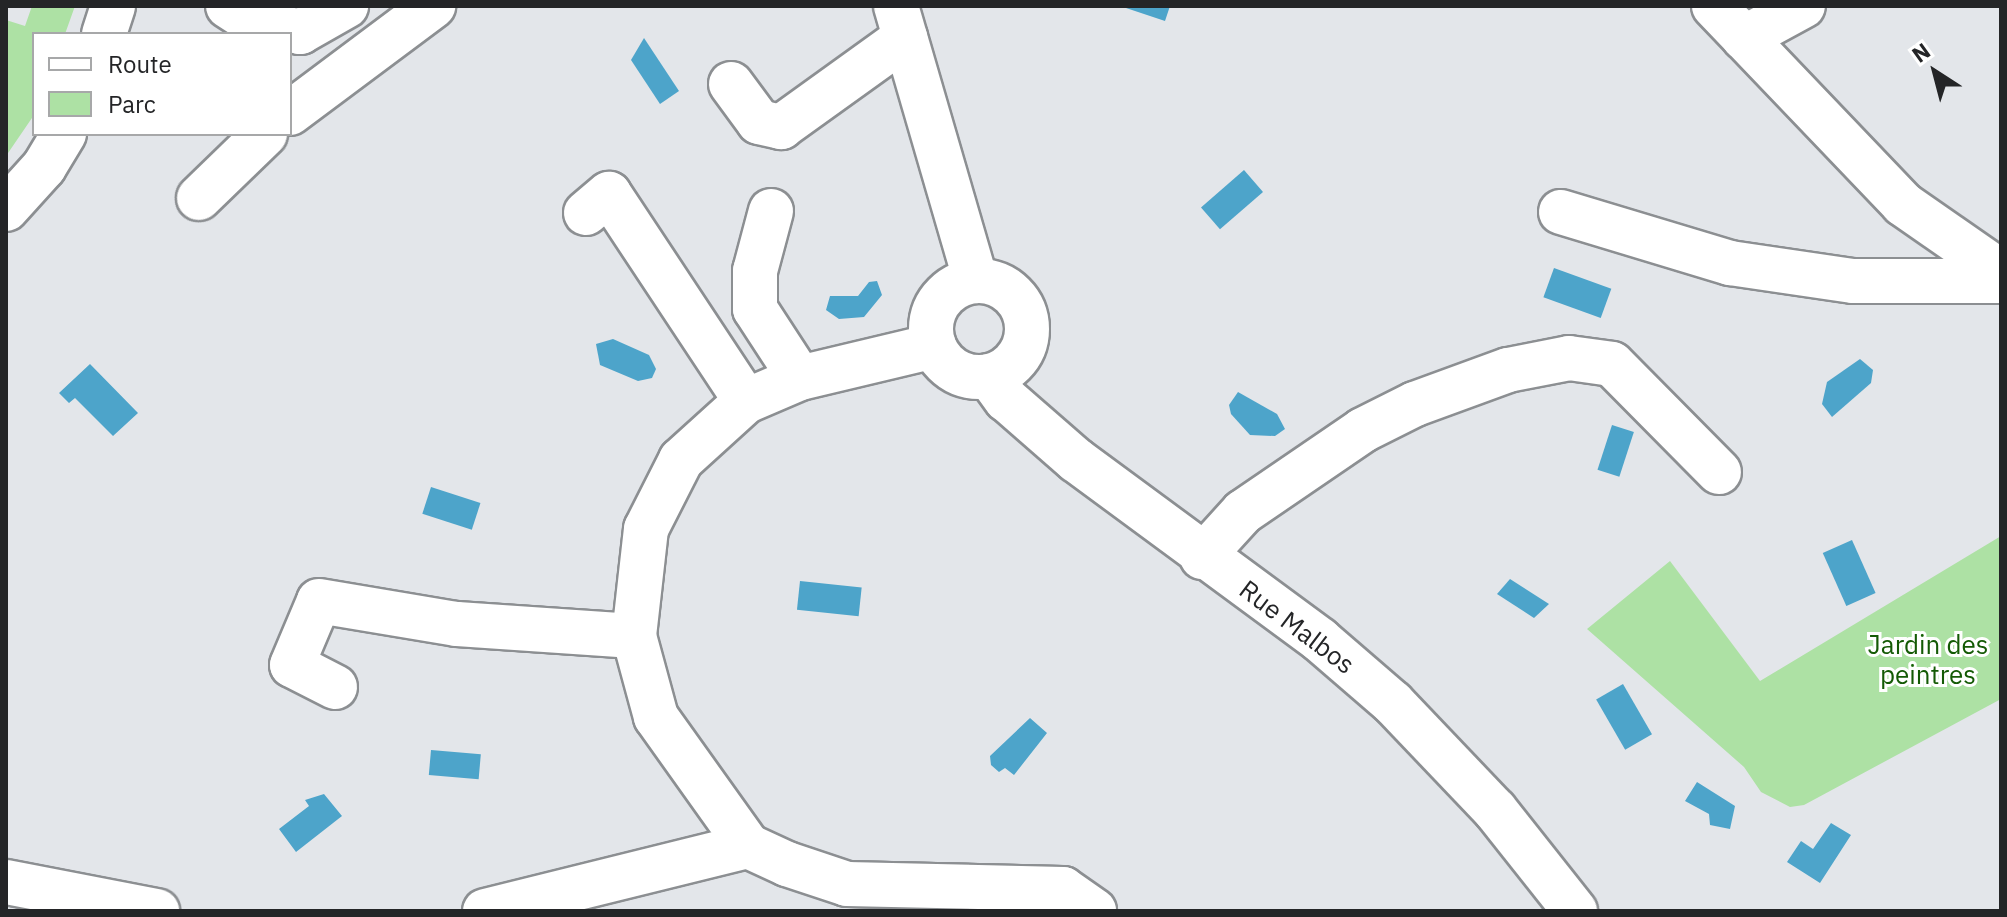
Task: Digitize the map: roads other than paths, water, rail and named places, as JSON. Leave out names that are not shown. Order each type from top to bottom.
[{"type":"street","points":[[105,32],[113,6]]},
{"type":"street","points":[[228,6],[248,19],[300,32],[346,6]]},
{"type":"street","points":[[292,112],[433,6]]},
{"type":"street","points":[[1714,6],[1903,204],[2001,272]]},
{"type":"street","points":[[1744,38],[1803,6]]},
{"type":"street","points":[[731,84],[759,122],[781,127],[900,22],[976,281]]},
{"type":"street","points":[[6,209],[44,167],[63,136]]},
{"type":"street","points":[[199,198],[263,136]]},
{"type":"street","points":[[586,213],[609,194],[746,401]]},
{"type":"street","points":[[771,211],[755,271],[755,309],[800,378]]},
{"type":"street","points":[[1561,212],[1730,263],[1853,281],[2001,281]]},
{"type":"street","points":[[976,281],[990,282],[1015,297],[1026,323],[1022,351],[1003,371],[989,376],[950,368],[934,346],[930,332],[938,303],[961,284],[976,281]]},
{"type":"street","points":[[934,346],[800,378],[746,401],[681,460],[646,529],[634,636],[656,717],[748,846],[847,884],[1063,889],[1094,911]]},
{"type":"street","points":[[1202,557],[1243,512],[1363,430],[1415,404],[1508,370],[1569,358],[1612,364],[1719,472]]},
{"type":"street","name":"Rue Malbos","points":[[989,376],[1006,399],[1076,460],[1202,557],[1320,640],[1393,703],[1495,810],[1575,911]]},
{"type":"street","points":[[335,687],[292,665],[319,601],[457,624],[634,636]]},
{"type":"street","points":[[485,911],[748,846]]},
{"type":"street","points":[[6,882],[157,911]]},
{"type":"water","points":[[1120,6],[1170,6],[1165,21]]},
{"type":"water","points":[[644,38],[679,91],[660,104],[631,60]]},
{"type":"water","points":[[1244,170],[1263,192],[1220,229],[1201,207]]},
{"type":"water","points":[[1554,268],[1611,289],[1601,318],[1543,297]]},
{"type":"water","points":[[877,281],[882,295],[864,317],[839,319],[826,310],[830,296],[858,296],[869,282]]},
{"type":"water","points":[[613,339],[649,355],[656,369],[652,378],[638,381],[600,365],[596,344]]},
{"type":"water","points":[[1860,359],[1873,370],[1871,383],[1832,417],[1822,404],[1827,382]]},
{"type":"water","points":[[90,364],[138,413],[113,436],[75,398],[69,403],[59,393]]},
{"type":"water","points":[[1238,392],[1277,414],[1285,429],[1275,436],[1250,435],[1231,414],[1229,405]]},
{"type":"water","points":[[1612,425],[1634,432],[1619,477],[1597,470]]},
{"type":"water","points":[[431,487],[480,503],[472,530],[422,514]]},
{"type":"water","points":[[1852,540],[1876,593],[1846,606],[1823,553]]},
{"type":"water","points":[[1510,579],[1549,604],[1534,618],[1497,594]]},
{"type":"water","points":[[800,581],[862,587],[859,616],[797,610]]},
{"type":"water","points":[[1623,684],[1652,734],[1625,750],[1596,700]]},
{"type":"water","points":[[1030,718],[1047,733],[1014,775],[1005,768],[999,772],[991,765],[990,756]]},
{"type":"water","points":[[431,750],[481,754],[479,779],[429,775]]},
{"type":"water","points":[[1697,782],[1735,806],[1730,829],[1710,825],[1709,814],[1685,801]]},
{"type":"water","points":[[324,794],[342,816],[296,852],[279,829],[309,806],[305,800]]},
{"type":"water","points":[[1831,823],[1851,835],[1820,883],[1787,862],[1801,841],[1813,849]]},
{"type":"park label","name":"Jardin des peintres","points":[[1928,660]]}]
